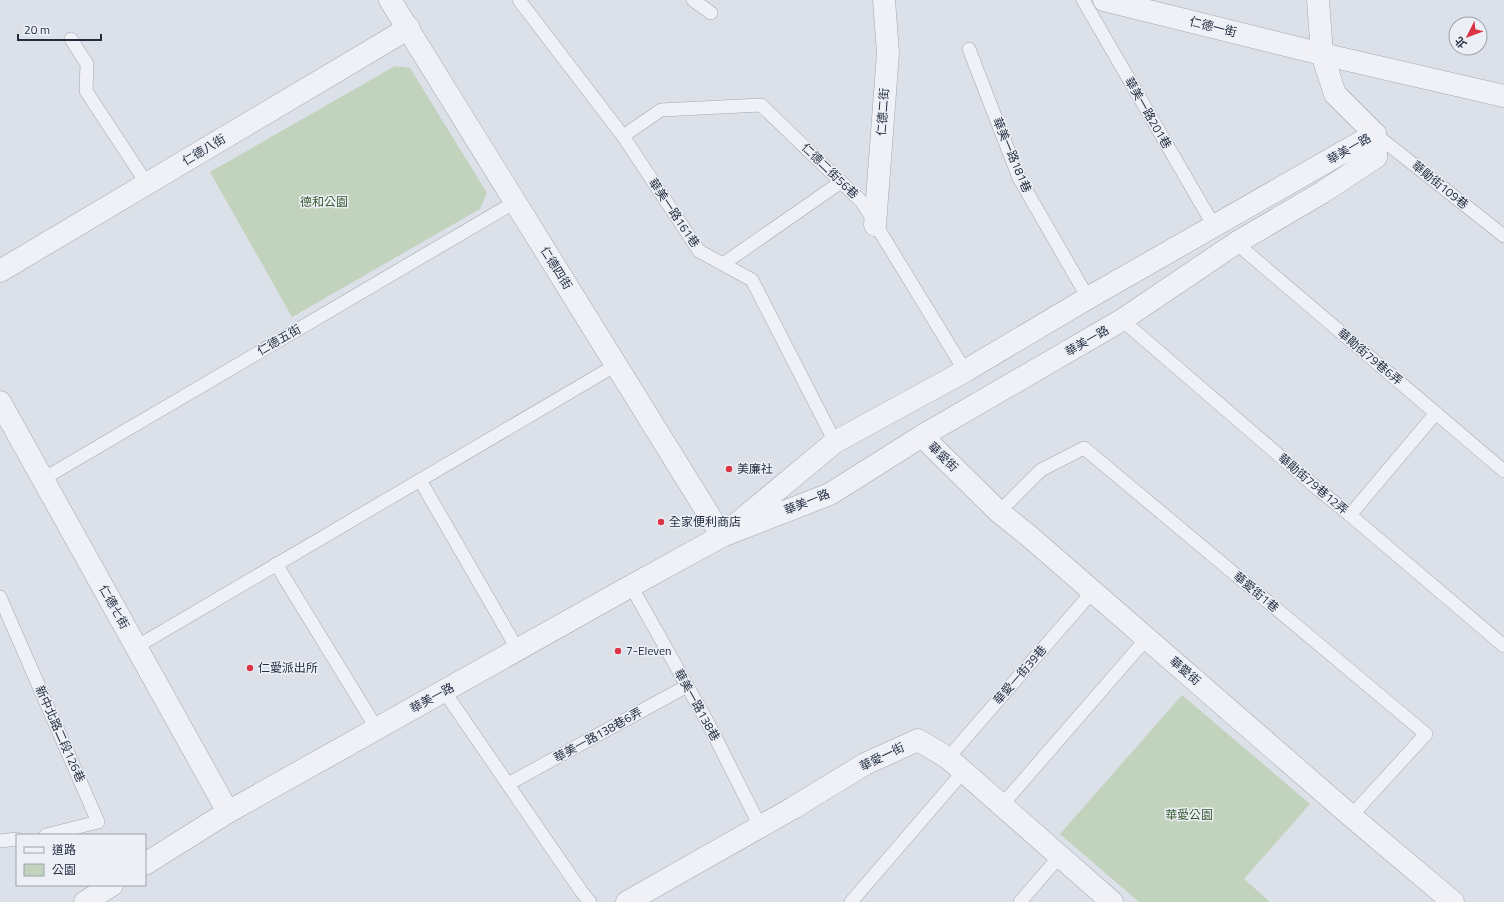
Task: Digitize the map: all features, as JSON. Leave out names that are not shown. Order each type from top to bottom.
[{"type":"street","name":"仁德四街","points":[[390,0],[409,28],[722,536]]},
{"type":"street","name":"仁德二街","points":[[875,225],[888,53],[884,0]]},
{"type":"street","name":"仁德一街","points":[[1104,0],[1322,54],[1504,96]]},
{"type":"street","points":[[1318,0],[1322,54],[1335,94],[1375,134]]},
{"type":"street","name":"仁德八街","points":[[0,271],[409,28]]},
{"type":"street","name":"華美一路","points":[[146,863],[228,812],[722,536],[830,494],[922,436],[1122,320],[1236,243],[1323,192],[1376,157],[1375,134],[1088,298],[965,371],[835,442],[722,536]]},
{"type":"street","name":"仁德七街","points":[[0,402],[228,812]]},
{"type":"street","name":"華愛街","points":[[922,436],[999,512],[1029,536],[1351,816],[1453,902]]},
{"type":"street","name":"華愛一街","points":[[627,902],[865,764],[918,740],[955,765],[1112,902]]},
{"type":"street","points":[[85,902],[110,886]]},
{"type":"lane","name":"華美一路161巷","points":[[519,0],[623,136],[699,251],[752,280],[835,442]]},
{"type":"lane","points":[[693,0],[711,13]]},
{"type":"lane","name":"華美一路201巷","points":[[1083,0],[1214,226]]},
{"type":"lane","points":[[70,39],[87,64],[86,91],[147,184]]},
{"type":"lane","name":"華美一路181巷","points":[[969,49],[1019,178],[1088,298]]},
{"type":"lane","name":"仁德二街56巷","points":[[623,136],[661,110],[761,105],[862,202],[965,371]]},
{"type":"lane","name":"華勛街109巷","points":[[1375,134],[1504,236]]},
{"type":"lane","points":[[723,264],[841,182]]},
{"type":"lane","name":"仁德五街","points":[[43,479],[515,202]]},
{"type":"lane","name":"華勛街79巷6弄","points":[[1236,243],[1504,471]]},
{"type":"lane","name":"華勛街79巷12弄","points":[[1122,320],[1318,489],[1504,646]]},
{"type":"lane","points":[[136,647],[616,365]]},
{"type":"lane","points":[[1350,515],[1436,413]]},
{"type":"lane","name":"華愛街1巷","points":[[999,512],[1041,470],[1084,448],[1426,734],[1351,816]]},
{"type":"lane","points":[[420,480],[518,650]]},
{"type":"lane","points":[[276,564],[377,728]]},
{"type":"lane","name":"華美一路138巷","points":[[631,586],[708,723],[760,826]]},
{"type":"lane","name":"華愛一街39巷","points":[[851,902],[955,765],[1093,591]]},
{"type":"lane","name":"新中北路二段126巷","points":[[0,597],[98,822],[50,834]]},
{"type":"lane","points":[[1002,805],[1147,638]]},
{"type":"lane","name":"華美一路138巷6弄","points":[[508,784],[687,686]]},
{"type":"lane","points":[[444,691],[590,902]]},
{"type":"lane","points":[[0,841],[16,839]]},
{"type":"lane","points":[[1020,902],[1059,857]]},
{"type":"green space","name":"德和公園","points":[[395,66],[410,68],[487,193],[480,209],[292,317],[210,172]]},
{"type":"green space","name":"華愛公園","points":[[1182,695],[1310,804],[1244,879],[1269,901],[1268,902],[1139,902],[1060,834]]},
{"type":"place","name":"美廉社","points":[[729,469]]},
{"type":"place","name":"全家便利商店","points":[[661,522]]},
{"type":"place","name":"7-Eleven","points":[[618,651]]},
{"type":"place","name":"仁愛派出所","points":[[250,668]]}]
